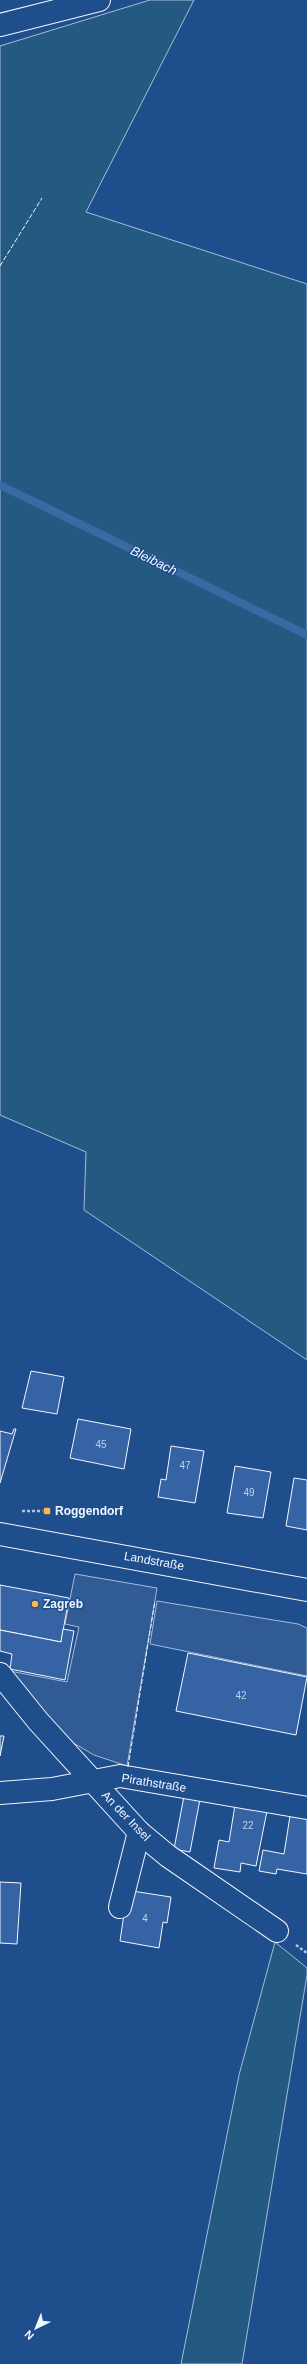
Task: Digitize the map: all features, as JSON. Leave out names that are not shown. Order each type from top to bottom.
[{"type":"street","points":[[0,25],[93,1]]},
{"type":"street","name":"Landstraße","points":[[0,1534],[307,1590]]},
{"type":"street","name":"An der Insel","points":[[0,1674],[38,1721],[139,1832],[168,1856],[277,1931]]},
{"type":"street","name":"Pirathstraße","points":[[0,1793],[52,1788],[120,1776],[307,1808]]},
{"type":"street","points":[[120,1907],[139,1832]]},
{"type":"shaded area","points":[[150,0],[194,0],[86,212],[307,284],[307,1360],[84,1210],[86,1152],[0,1115],[0,46]]},
{"type":"shaded area","points":[[75,1574],[157,1588],[127,1766],[94,1755],[75,1744],[46,1716],[10,1671],[67,1682],[79,1627],[65,1624]]},
{"type":"shaded area","points":[[157,1601],[298,1624],[307,1628],[307,1676],[150,1644]]},
{"type":"shaded area","points":[[275,1942],[307,1968],[307,1975],[242,2364],[181,2364],[239,2075]]},
{"type":"building","points":[[31,1371],[64,1377],[57,1414],[22,1408]]},
{"type":"building","points":[[78,1419],[131,1429],[124,1469],[70,1458]]},
{"type":"building","points":[[14,1429],[16,1429],[0,1483],[0,1431],[12,1434]]},
{"type":"building","points":[[171,1446],[204,1451],[195,1503],[158,1497],[161,1479],[166,1480]]},
{"type":"building","points":[[235,1466],[271,1472],[263,1518],[227,1513]]},
{"type":"building","points":[[294,1478],[307,1480],[307,1530],[286,1526]]},
{"type":"building","points":[[0,1585],[69,1598],[61,1642],[0,1630]]},
{"type":"building","points":[[63,1629],[74,1631],[65,1680],[10,1669],[12,1654],[0,1651],[0,1630],[61,1642]]},
{"type":"building","points":[[188,1653],[307,1677],[296,1735],[176,1711]]},
{"type":"building","points":[[0,1736],[4,1736],[0,1756]]},
{"type":"building","points":[[184,1796],[200,1799],[190,1852],[174,1849]]},
{"type":"building","points":[[235,1805],[267,1811],[256,1866],[241,1863],[240,1872],[214,1868],[219,1840],[229,1842]]},
{"type":"building","points":[[290,1816],[307,1819],[307,1874],[277,1869],[276,1874],[259,1871],[263,1850],[284,1854]]},
{"type":"building","points":[[0,1882],[21,1883],[17,1944],[0,1943]]},
{"type":"building","points":[[132,1891],[171,1897],[167,1923],[163,1922],[159,1948],[120,1941],[124,1914],[128,1915]]},
{"type":"waterway","name":"Bleibach","points":[[0,485],[307,635]]},
{"type":"fence","points":[[0,266],[42,198]]},
{"type":"fence","points":[[128,1767],[155,1601]]},
{"type":"place","name":"Roggendorf","points":[[47,1511]]},
{"type":"place","name":"Zagreb","points":[[35,1604]]}]
